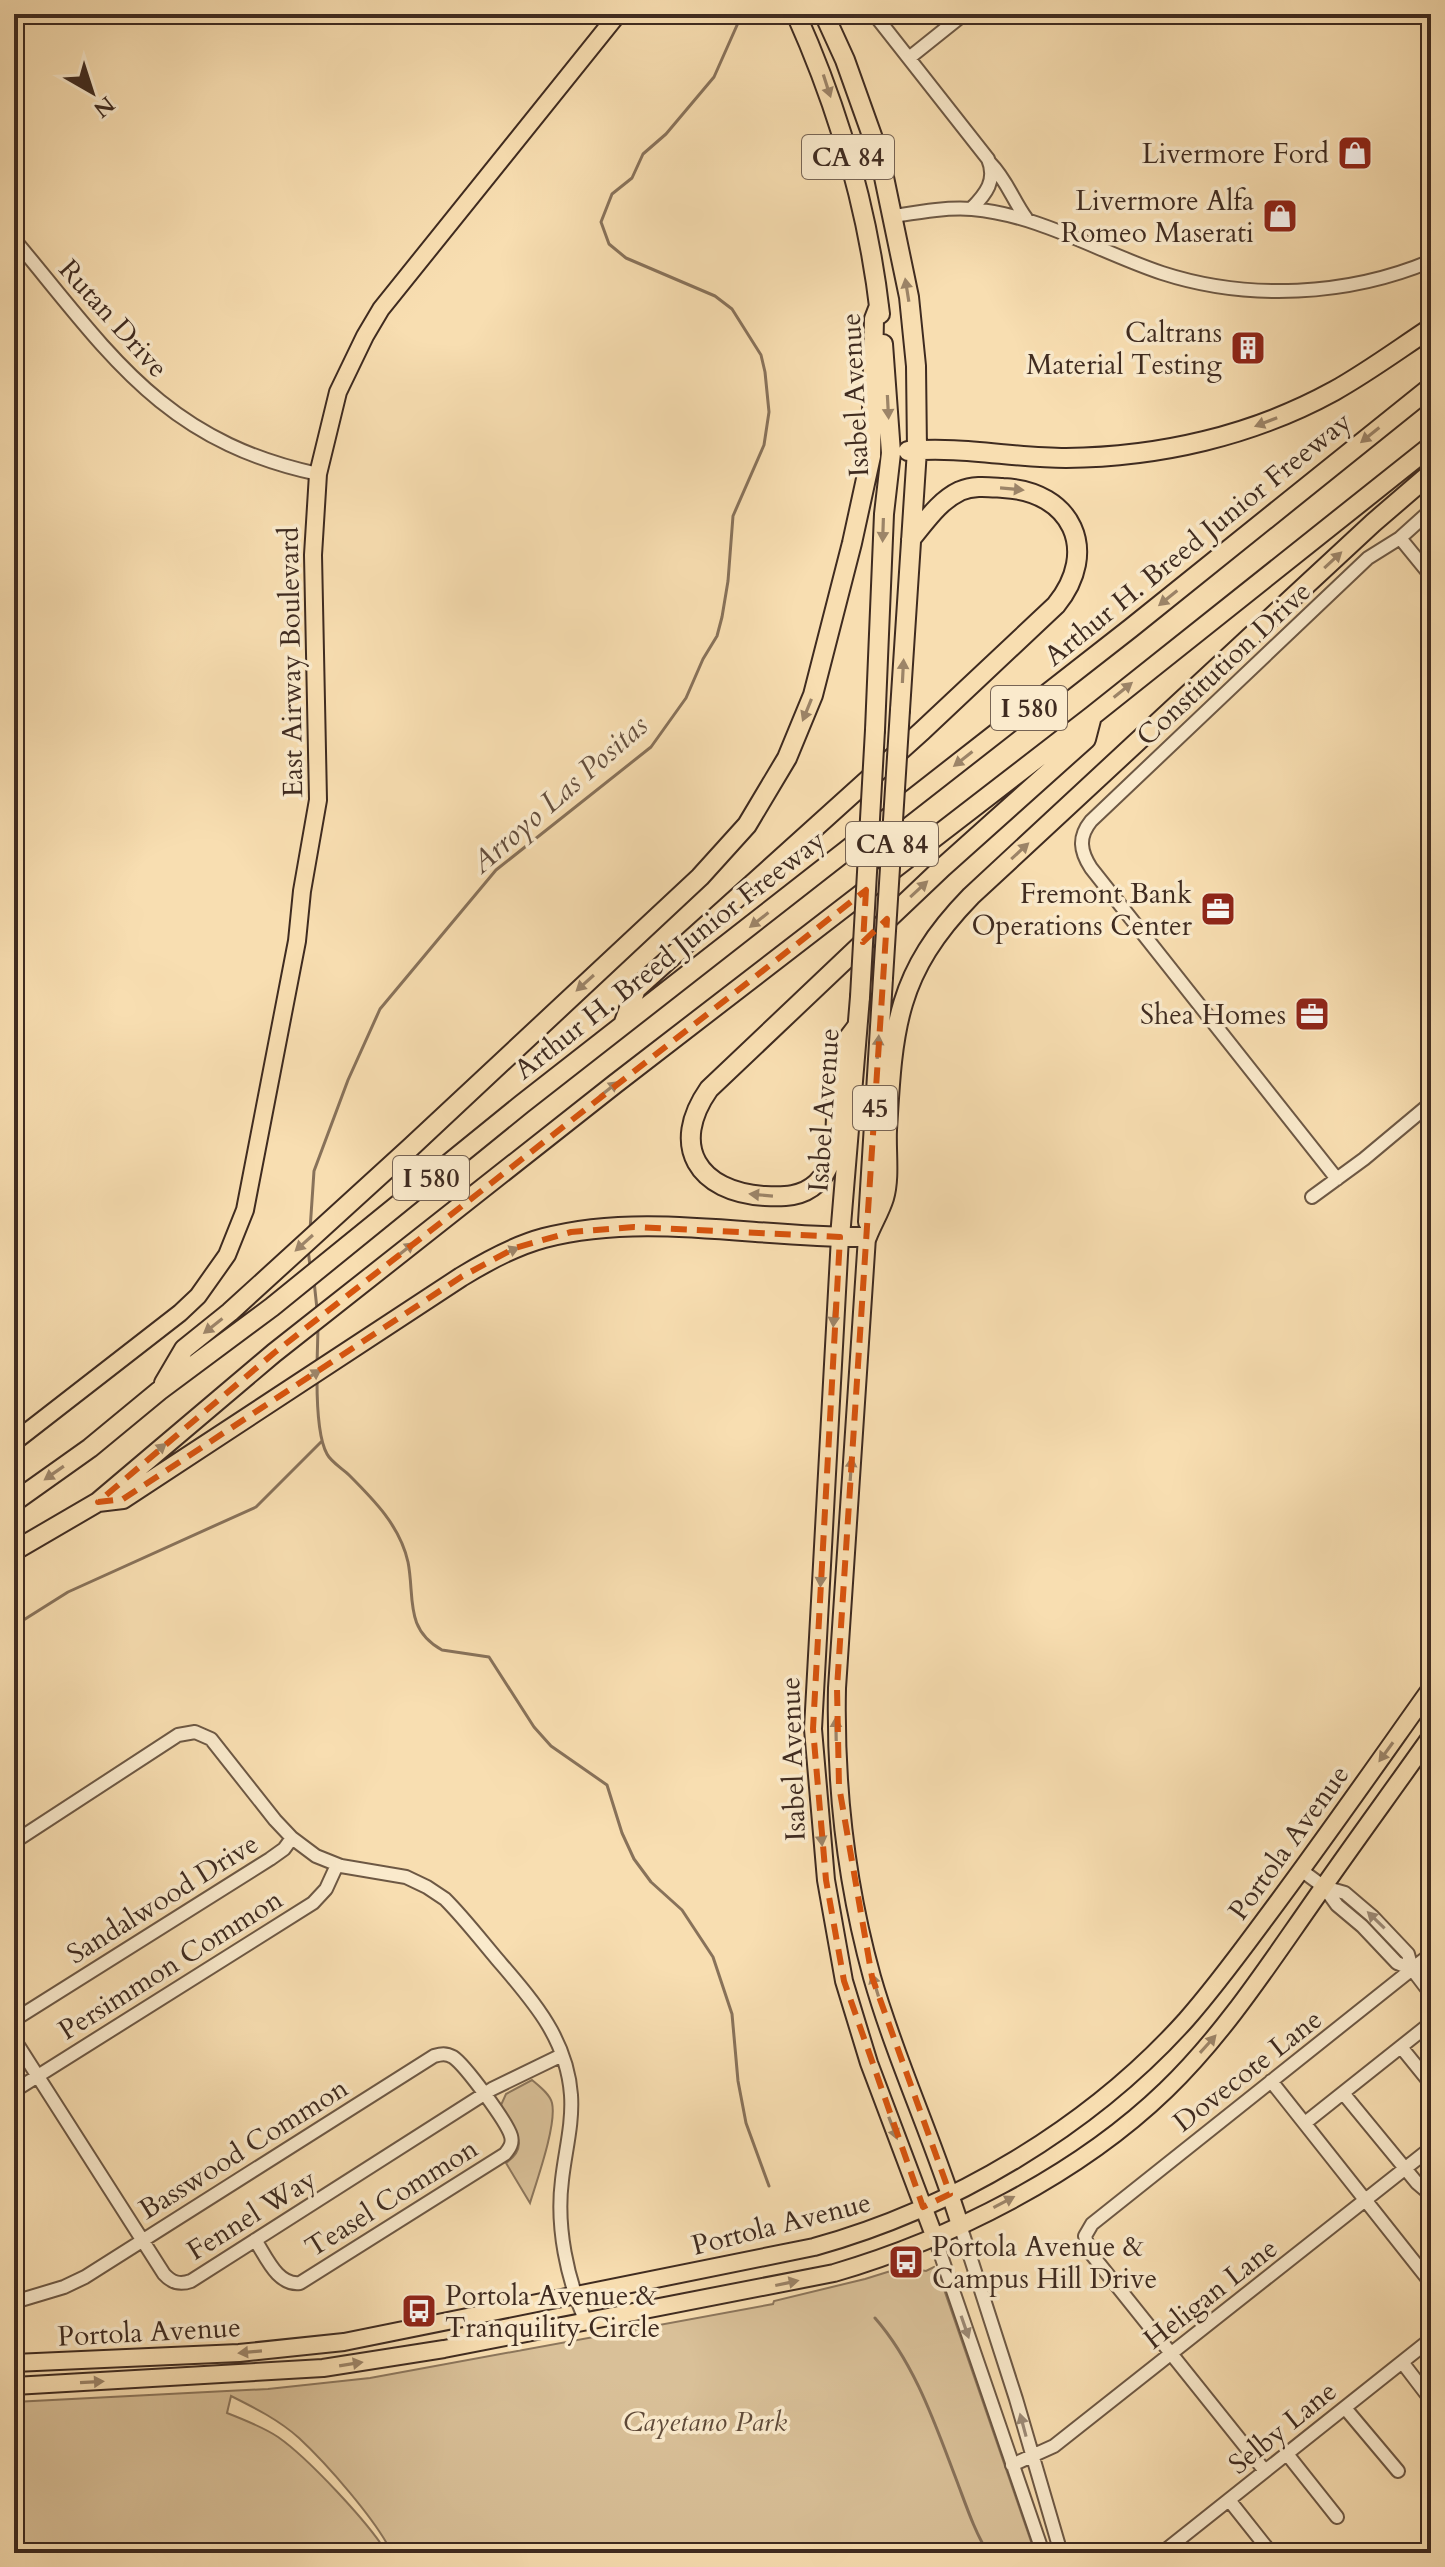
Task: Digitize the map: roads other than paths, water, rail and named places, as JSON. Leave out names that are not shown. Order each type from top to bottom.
[{"type":"highway","name":"Isabel Avenue","points":[[796,14],[825,78],[866,223],[887,379],[891,453],[884,514],[860,997],[840,1237]]},
{"type":"highway","name":"Isabel Avenue","points":[[824,14],[845,60],[880,158],[909,297],[916,366],[917,450],[867,1237]]},
{"type":"highway","points":[[159,1391],[184,1349],[230,1312],[700,877],[747,825],[787,758],[813,695],[850,550],[871,456],[874,319],[879,306]]},
{"type":"highway","points":[[891,453],[917,450],[1066,458],[1130,454],[1190,445],[1246,430],[1305,406],[1431,328]]},
{"type":"highway","name":"Arthur H. Breed Junior Freeway","points":[[14,1502],[90,1448],[159,1391],[272,1307],[522,1104],[1131,628],[1431,387]]},
{"type":"highway","name":"I 580","points":[[14,1551],[98,1502],[274,1353],[615,1084],[1092,716],[1431,446]]},
{"type":"highway","points":[[98,1502],[123,1499],[488,1261],[515,1248],[556,1236],[601,1228],[867,1237],[885,1196],[896,1031],[903,998],[912,976],[939,932],[993,876],[1373,523],[1431,473]]},
{"type":"highway","points":[[623,1025],[636,989],[922,731],[1056,605],[1071,584],[1079,558],[1073,528],[1054,503],[1041,495],[1012,488],[978,486],[962,490],[936,509],[911,539]]},
{"type":"highway","points":[[857,1026],[840,1051],[833,1151],[820,1180],[796,1195],[754,1195],[734,1192],[715,1183],[700,1170],[690,1138],[695,1112],[709,1089],[943,867],[1086,739],[1092,716]]},
{"type":"main road","name":"East Airway Boulevard","points":[[14,1442],[180,1313],[198,1296],[227,1255],[245,1210],[297,941],[302,891],[318,800],[313,555],[318,474],[338,392],[381,309],[618,14]]},
{"type":"main road","name":"Isabel Avenue","points":[[840,1237],[813,1729],[816,1781],[826,1880],[844,1981],[869,2063],[935,2238]]},
{"type":"main road","name":"Isabel Avenue","points":[[867,1237],[837,1688],[836,1731],[844,1841],[872,1977],[960,2225]]},
{"type":"main road","name":"Portola Avenue","points":[[14,2363],[239,2353],[329,2344],[814,2247],[861,2234],[923,2207],[1057,2133],[1148,2059],[1219,1980],[1431,1688]]},
{"type":"main road","name":"Portola Avenue","points":[[14,2386],[323,2368],[420,2353],[834,2273],[935,2238],[1075,2162],[1165,2090],[1215,2036],[1256,1984],[1431,1736]]},
{"type":"street","points":[[874,14],[1006,182],[1012,198],[1026,218]]},
{"type":"street","points":[[909,58],[964,14]]},
{"type":"street","points":[[971,209],[984,196],[992,180],[990,163]]},
{"type":"street","points":[[894,216],[971,209],[1026,218],[1164,273],[1223,287],[1315,289],[1368,281],[1408,271],[1431,261]]},
{"type":"street","name":"Rutan Drive","points":[[14,239],[112,357],[154,398],[181,419],[230,446],[276,464],[318,474]]},
{"type":"street","name":"Constitution Drive","points":[[1337,1179],[1091,868],[1081,838],[1091,821],[1368,558],[1400,538],[1431,510]]},
{"type":"street","points":[[1400,538],[1431,576]]},
{"type":"street","points":[[1312,1197],[1431,1103]]},
{"type":"street","points":[[14,1842],[178,1735],[200,1732],[211,1739],[292,1838],[316,1856],[337,1865],[406,1877],[445,1899],[536,2005],[550,2025],[562,2055],[570,2087],[571,2108],[560,2195],[561,2228],[579,2323]]},
{"type":"street","name":"Sandalwood Drive","points":[[14,2020],[270,1859],[284,1849],[292,1838]]},
{"type":"street","name":"Persimmon Common","points":[[14,2091],[313,1903],[326,1889],[337,1865]]},
{"type":"street","points":[[1301,1870],[1324,1887],[1345,1893],[1372,1916],[1408,1954],[1412,1969],[1431,1994]]},
{"type":"street","name":"Dovecote Lane","points":[[1171,2354],[1089,2251],[1085,2236],[1092,2224],[1431,1954]]},
{"type":"street","points":[[1305,2123],[1427,2026]]},
{"type":"street","name":"Fennel Way","points":[[14,2039],[166,2277],[181,2283],[191,2281],[484,2094],[562,2055]]},
{"type":"street","points":[[1401,2047],[1431,2084]]},
{"type":"street","name":"Basswood Common","points":[[14,2302],[75,2283],[434,2056],[446,2055],[454,2059],[484,2094]]},
{"type":"street","points":[[1271,2081],[1431,2283]]},
{"type":"street","points":[[1343,2093],[1431,2195]]},
{"type":"street","name":"Teasel Common","points":[[255,2240],[282,2279],[300,2283],[505,2154],[511,2145],[511,2134],[484,2094]]},
{"type":"street","name":"Heligan Lane","points":[[1012,2465],[1054,2446],[1431,2148]]},
{"type":"street","points":[[960,2225],[1061,2553]]},
{"type":"street","points":[[935,2238],[1043,2553]]},
{"type":"street","name":"Selby Lane","points":[[1162,2553],[1431,2339]]},
{"type":"street","points":[[1171,2354],[1265,2471]]},
{"type":"street","points":[[1402,2362],[1431,2400]]},
{"type":"street","points":[[1345,2408],[1398,2471]]},
{"type":"street","points":[[1287,2454],[1337,2517]]},
{"type":"street","points":[[1229,2500],[1271,2553]]},
{"type":"waterway","name":"Arroyo Las Positas","points":[[310,1230],[314,1171],[348,1080],[380,1009],[496,870],[651,747],[686,698],[717,636],[728,581],[733,516],[764,445],[769,412],[761,355],[732,309],[715,296],[626,258],[609,244],[601,222],[612,194],[632,178],[643,154],[666,134],[714,77],[742,14]]},
{"type":"waterway","name":"Arroyo Las Positas","points":[[308,1249],[310,1266]]},
{"type":"waterway","name":"Arroyo Las Positas","points":[[314,1281],[317,1309]]},
{"type":"waterway","name":"Arroyo Las Positas","points":[[317,1365],[318,1328]]},
{"type":"waterway","points":[[317,1380],[324,1447],[331,1460],[377,1504],[399,1537],[408,1562],[413,1611],[422,1632],[442,1650],[489,1657],[534,1727],[551,1746],[607,1785],[634,1859],[651,1882],[682,1910],[713,1957],[732,2014],[738,2081],[746,2123],[769,2186]]},
{"type":"waterway","name":"Arroyo Las Positas","points":[[14,1626],[68,1592],[256,1507],[322,1441]]},
{"type":"waterway","points":[[875,2318],[913,2376],[988,2553]]},
{"type":"place","name":"Livermore Ford","points":[[1355,153]]},
{"type":"place","name":"Livermore Alfa Romeo Maserati","points":[[1280,216]]},
{"type":"place","name":"Caltrans Material Testing","points":[[1248,348]]},
{"type":"place","name":"Fremont Bank Operations Center","points":[[1218,909]]},
{"type":"place","name":"Shea Homes","points":[[1312,1014]]},
{"type":"place","name":"Portola Avenue & Campus Hill Drive","points":[[906,2262]]},
{"type":"place","name":"Portola Avenue & Tranquility Circle","points":[[419,2311]]},
{"type":"park label","name":"Cayetano Park","points":[[705,2421]]}]
